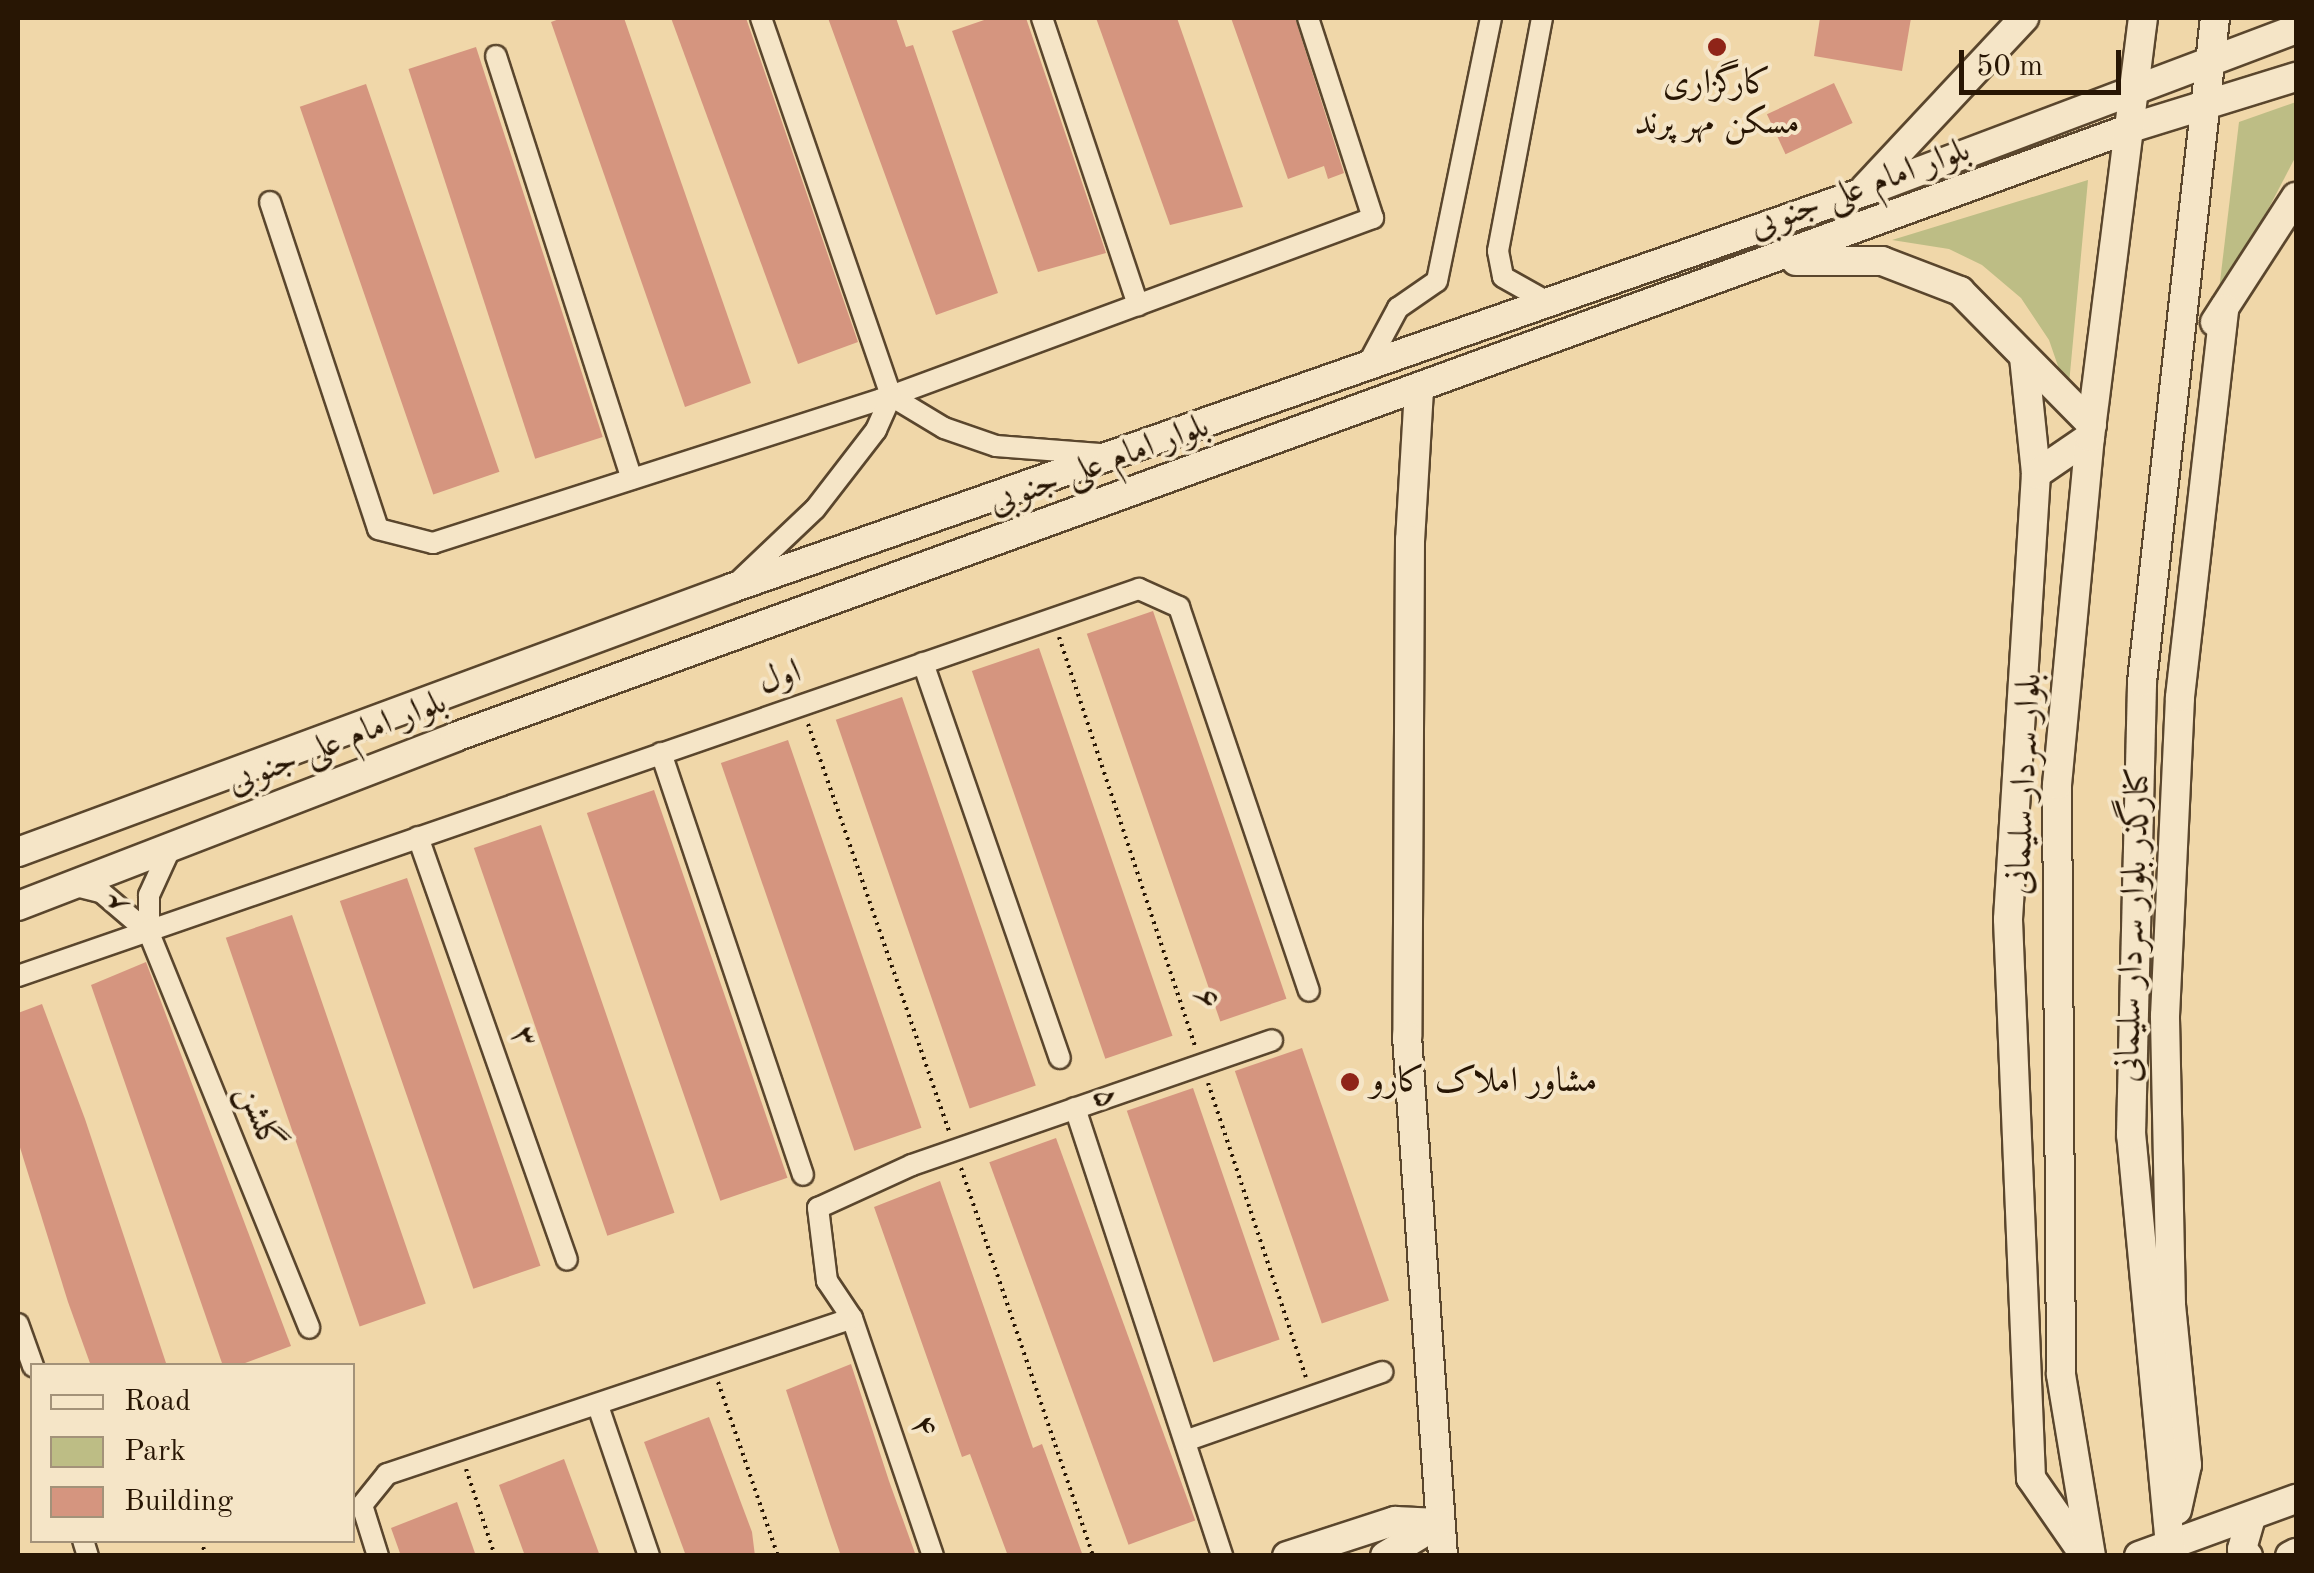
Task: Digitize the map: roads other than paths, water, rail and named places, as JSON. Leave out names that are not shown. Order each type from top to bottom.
[{"type":"main road","points":[[1859,194],[2024,18]]},
{"type":"main road","name":"بلوار سردار سلیمانی","points":[[2088,1556],[2061,1374],[2056,1150],[2057,785],[2091,431],[2134,128],[2143,18]]},
{"type":"main road","points":[[2170,1551],[2131,1135],[2139,779],[2142,682],[2210,106],[2214,18]]},
{"type":"main road","name":"بلوار امام علی جنوبی","points":[[18,852],[732,588],[1859,194],[2296,29]]},
{"type":"main road","name":"بلوار امام علی جنوبی","points":[[18,906],[455,737],[2134,128],[2296,77]]},
{"type":"main road","points":[[2200,474],[2174,394],[2296,197]]},
{"type":"main road","points":[[1774,261],[1882,261],[1944,285],[2024,357],[2091,431],[2036,474]]},
{"type":"main road","name":"کنارگذر بلوار سردار سلیمانی","points":[[2170,1551],[2186,1465],[2171,1305],[2167,1136],[2176,779],[2200,474],[2224,308]]},
{"type":"main road","points":[[2024,357],[2036,474],[2011,780],[2012,1151],[2031,1478],[2088,1556]]},
{"type":"main road","points":[[1418,390],[1410,540],[1407,1036],[1443,1556]]},
{"type":"main road","points":[[1131,451],[1153,486]]},
{"type":"main road","points":[[2139,779],[2176,779]]},
{"type":"main road","points":[[2011,780],[2057,785]]},
{"type":"main road","points":[[2131,1135],[2167,1136]]},
{"type":"main road","points":[[2012,1151],[2056,1150]]},
{"type":"main road","points":[[2138,1556],[2170,1551],[2296,1499]]},
{"type":"main road","points":[[2248,1556],[2242,1549],[2251,1518]]},
{"type":"main road","points":[[1287,1556],[1394,1521],[1439,1523]]},
{"type":"main road","points":[[1385,1556],[1439,1523]]},
{"type":"street","points":[[762,18],[891,396],[944,428],[996,446],[1131,451]]},
{"type":"street","points":[[1042,18],[1138,304]]},
{"type":"street","points":[[270,202],[378,529],[433,543],[891,396],[1373,218],[1308,18]]},
{"type":"street","points":[[1368,364],[1398,308],[1437,280],[1491,18]]},
{"type":"street","points":[[1542,18],[1498,251],[1503,277],[1546,301]]},
{"type":"street","points":[[496,56],[632,479]]},
{"type":"street","points":[[732,588],[815,509],[876,430],[891,396]]},
{"type":"street","name":"اول","points":[[18,976],[1139,588],[1179,607],[1310,991]]},
{"type":"street","name":"۵","points":[[923,663],[1060,1058]]},
{"type":"street","points":[[660,754],[803,1175]]},
{"type":"street","name":"۳","points":[[418,837],[566,1259]]},
{"type":"street","name":"۲","points":[[149,933],[149,894],[170,849]]},
{"type":"street","name":"۲","points":[[72,886],[101,892],[149,933]]},
{"type":"street","name":"گلشن","points":[[149,933],[310,1328]]},
{"type":"street","points":[[1075,1108],[1272,1040]]},
{"type":"street","name":"۵","points":[[1075,1108],[1188,1440],[1222,1556]]},
{"type":"street","name":"۴","points":[[933,1556],[852,1318],[827,1281],[818,1208],[912,1165],[1075,1108]]},
{"type":"street","points":[[378,1556],[362,1506],[387,1474],[714,1368],[852,1318]]},
{"type":"street","points":[[18,1324],[32,1363]]},
{"type":"street","points":[[1188,1440],[1382,1372]]},
{"type":"street","points":[[598,1406],[649,1556]]},
{"type":"place","name":"کارگزاری مسکن مهر پرند","points":[[1717,47]]},
{"type":"place","name":"مشاور املاک کارو","points":[[1350,1082]]}]
